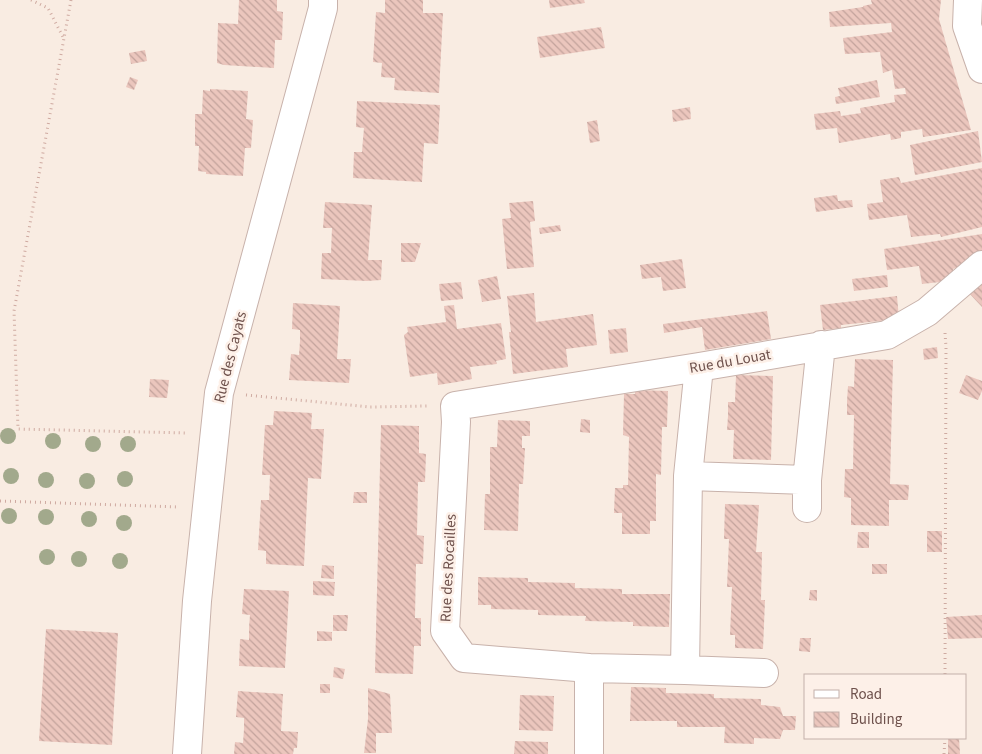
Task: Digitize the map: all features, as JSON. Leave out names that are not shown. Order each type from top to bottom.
[{"type":"street","name":"Rue des Cayats","points":[[187,754],[197,601],[219,393],[324,0]]},
{"type":"street","points":[[968,0],[967,26],[982,69]]},
{"type":"street","name":"Rue du Louat","points":[[455,406],[887,335],[928,312],[982,265]]},
{"type":"street","points":[[807,508],[807,480],[821,345]]},
{"type":"street","points":[[685,670],[688,476],[699,367]]},
{"type":"street","name":"Rue des Rocailles","points":[[455,406],[456,422],[445,631],[464,658],[589,668],[764,673]]},
{"type":"street","points":[[688,476],[807,480]]},
{"type":"street","points":[[589,668],[589,754]]},
{"type":"path","points":[[31,0],[48,8],[64,39]]},
{"type":"path","points":[[71,0],[14,312],[18,428],[214,433]]},
{"type":"path","points":[[940,300],[946,347],[945,674]]},
{"type":"path","points":[[219,393],[370,407],[455,406]]},
{"type":"path","points":[[0,501],[207,508]]},
{"type":"path","points":[[944,754],[945,739]]},
{"type":"building","points":[[239,0],[277,0],[277,11],[283,12],[282,40],[275,40],[274,68],[217,63],[218,23],[238,24]]},
{"type":"building","points":[[385,0],[423,0],[423,13],[443,13],[439,93],[394,90],[395,78],[381,77],[382,63],[373,62],[376,12],[385,13]]},
{"type":"building","points":[[549,0],[584,0],[585,3],[550,8]]},
{"type":"building","points":[[871,0],[941,0],[939,19],[971,130],[923,137],[922,129],[901,132],[901,138],[891,140],[890,134],[839,143],[837,128],[816,130],[814,114],[840,111],[841,116],[861,113],[860,108],[895,102],[894,95],[906,94],[905,88],[895,89],[892,70],[883,73],[880,52],[845,54],[843,38],[892,32],[891,23],[830,27],[829,12],[863,7],[872,4]]},
{"type":"building","points":[[601,27],[605,48],[540,58],[537,37]]},
{"type":"building","points":[[145,50],[147,61],[131,64],[129,53]]},
{"type":"building","points":[[130,77],[138,80],[134,90],[126,87]]},
{"type":"building","points":[[877,80],[880,97],[836,104],[835,97],[840,96],[838,88]]},
{"type":"building","points":[[210,89],[248,91],[246,119],[253,120],[251,148],[245,148],[243,176],[206,174],[206,172],[198,171],[199,146],[195,146],[195,114],[202,114],[203,90],[210,91]]},
{"type":"building","points":[[357,101],[440,105],[438,144],[424,143],[422,182],[353,178],[354,152],[362,152],[364,128],[356,127]]},
{"type":"building","points":[[690,107],[691,119],[673,122],[672,110]]},
{"type":"building","points":[[597,120],[600,141],[590,143],[587,122]]},
{"type":"building","points":[[978,131],[982,162],[915,175],[910,145]]},
{"type":"building","points":[[982,168],[982,227],[941,237],[940,234],[911,237],[907,215],[869,220],[867,204],[883,202],[880,180],[899,177],[901,183]]},
{"type":"building","points":[[837,195],[838,201],[852,200],[853,207],[816,212],[814,198]]},
{"type":"building","points":[[533,201],[535,221],[530,222],[534,267],[507,269],[502,219],[511,218],[509,203]]},
{"type":"building","points":[[325,202],[372,205],[368,260],[382,260],[381,280],[321,279],[322,253],[331,253],[332,228],[323,228]]},
{"type":"building","points":[[560,225],[561,231],[540,234],[539,228]]},
{"type":"building","points":[[982,234],[982,257],[953,269],[954,274],[949,281],[922,284],[919,266],[887,270],[884,249]]},
{"type":"building","points":[[401,243],[421,243],[415,262],[401,262]]},
{"type":"building","points":[[682,259],[686,288],[663,291],[661,277],[642,279],[640,265]]},
{"type":"building","points":[[887,275],[888,287],[854,291],[852,279]]},
{"type":"building","points":[[497,276],[501,299],[482,302],[478,280]]},
{"type":"building","points":[[982,276],[982,307],[968,292]]},
{"type":"building","points":[[461,282],[463,299],[441,301],[439,284]]},
{"type":"building","points":[[534,293],[536,322],[593,314],[597,345],[566,349],[568,367],[513,374],[507,296]]},
{"type":"building","points":[[897,296],[899,319],[841,325],[841,328],[823,330],[820,305]]},
{"type":"building","points":[[293,303],[340,306],[337,359],[351,359],[349,383],[289,380],[291,354],[299,355],[300,341],[300,330],[292,329]]},
{"type":"building","points":[[454,305],[457,329],[501,323],[506,359],[496,361],[497,364],[470,367],[472,379],[457,382],[438,385],[437,373],[410,377],[404,335],[408,332],[407,327],[446,322],[444,306]]},
{"type":"building","points":[[767,311],[771,339],[705,350],[702,327],[664,333],[663,324]]},
{"type":"building","points":[[626,328],[628,352],[610,354],[608,330]]},
{"type":"building","points":[[937,347],[938,358],[924,360],[923,349]]},
{"type":"building","points":[[855,359],[893,360],[890,484],[909,485],[908,500],[889,500],[889,526],[851,525],[851,498],[844,497],[845,469],[853,469],[854,415],[847,415],[847,401],[848,386],[854,387]]},
{"type":"building","points":[[736,375],[773,376],[771,460],[733,459],[734,430],[727,430],[728,402],[735,402]]},
{"type":"building","points":[[966,375],[982,381],[982,391],[978,400],[959,393]]},
{"type":"building","points":[[150,379],[169,380],[167,398],[149,397]]},
{"type":"building","points":[[635,390],[668,391],[667,427],[662,427],[661,475],[656,474],[656,521],[650,521],[650,534],[622,534],[622,513],[614,513],[615,488],[623,488],[623,485],[628,485],[629,437],[623,435],[624,394],[635,394]]},
{"type":"building","points":[[274,411],[312,413],[311,429],[324,429],[321,479],[308,478],[304,566],[266,564],[266,551],[258,550],[261,500],[269,500],[270,475],[262,475],[265,425],[273,425]]},
{"type":"building","points":[[581,419],[590,420],[590,433],[580,432]]},
{"type":"building","points":[[498,420],[530,421],[530,436],[522,436],[522,448],[525,448],[523,484],[519,484],[518,531],[484,530],[485,494],[490,494],[490,447],[497,447]]},
{"type":"building","points":[[381,425],[419,426],[419,453],[426,454],[425,482],[418,482],[417,535],[424,536],[423,564],[416,564],[415,618],[421,618],[421,646],[414,646],[413,674],[375,673]]},
{"type":"building","points":[[354,492],[367,492],[367,503],[353,503]]},
{"type":"building","points":[[725,504],[759,505],[756,552],[762,552],[761,600],[765,600],[763,649],[735,648],[735,635],[730,635],[732,587],[727,587],[729,539],[724,539]]},
{"type":"building","points":[[927,531],[942,531],[942,552],[927,552]]},
{"type":"building","points":[[858,532],[869,532],[869,548],[857,548]]},
{"type":"building","points":[[872,564],[887,564],[887,574],[872,574]]},
{"type":"building","points":[[322,565],[334,566],[334,579],[321,578]]},
{"type":"building","points":[[478,577],[528,578],[528,582],[575,583],[575,588],[622,589],[622,594],[670,594],[669,627],[633,626],[633,622],[585,621],[586,616],[538,615],[538,610],[491,609],[491,605],[478,605]]},
{"type":"building","points":[[313,581],[335,582],[334,596],[313,595]]},
{"type":"building","points":[[244,589],[289,591],[285,668],[239,666],[240,639],[249,640],[250,615],[242,614]]},
{"type":"building","points":[[810,590],[817,590],[817,601],[809,600]]},
{"type":"building","points":[[333,615],[348,615],[347,631],[333,631]]},
{"type":"building","points":[[982,615],[982,638],[948,639],[946,617]]},
{"type":"building","points":[[46,629],[118,633],[112,745],[39,741]]},
{"type":"building","points":[[317,631],[332,632],[332,641],[317,641]]},
{"type":"building","points":[[800,638],[811,638],[810,652],[799,651]]},
{"type":"building","points":[[334,667],[345,669],[343,679],[333,677]]},
{"type":"building","points":[[320,684],[330,684],[330,693],[320,693]]},
{"type":"building","points":[[631,687],[666,688],[666,693],[714,694],[714,698],[761,699],[761,705],[780,707],[783,716],[796,716],[795,730],[783,730],[780,739],[754,738],[754,744],[724,743],[725,727],[677,727],[677,721],[630,721]]},
{"type":"building","points":[[368,688],[390,694],[392,733],[376,733],[376,753],[364,753],[368,719]]},
{"type":"building","points":[[238,691],[283,694],[281,731],[298,732],[297,748],[294,748],[293,754],[234,754],[235,742],[243,743],[244,729],[244,718],[236,717]]},
{"type":"building","points":[[520,695],[554,696],[553,731],[519,730]]},
{"type":"building","points":[[948,739],[959,739],[960,754],[948,754]]},
{"type":"building","points":[[515,741],[548,742],[548,754],[514,754]]}]
